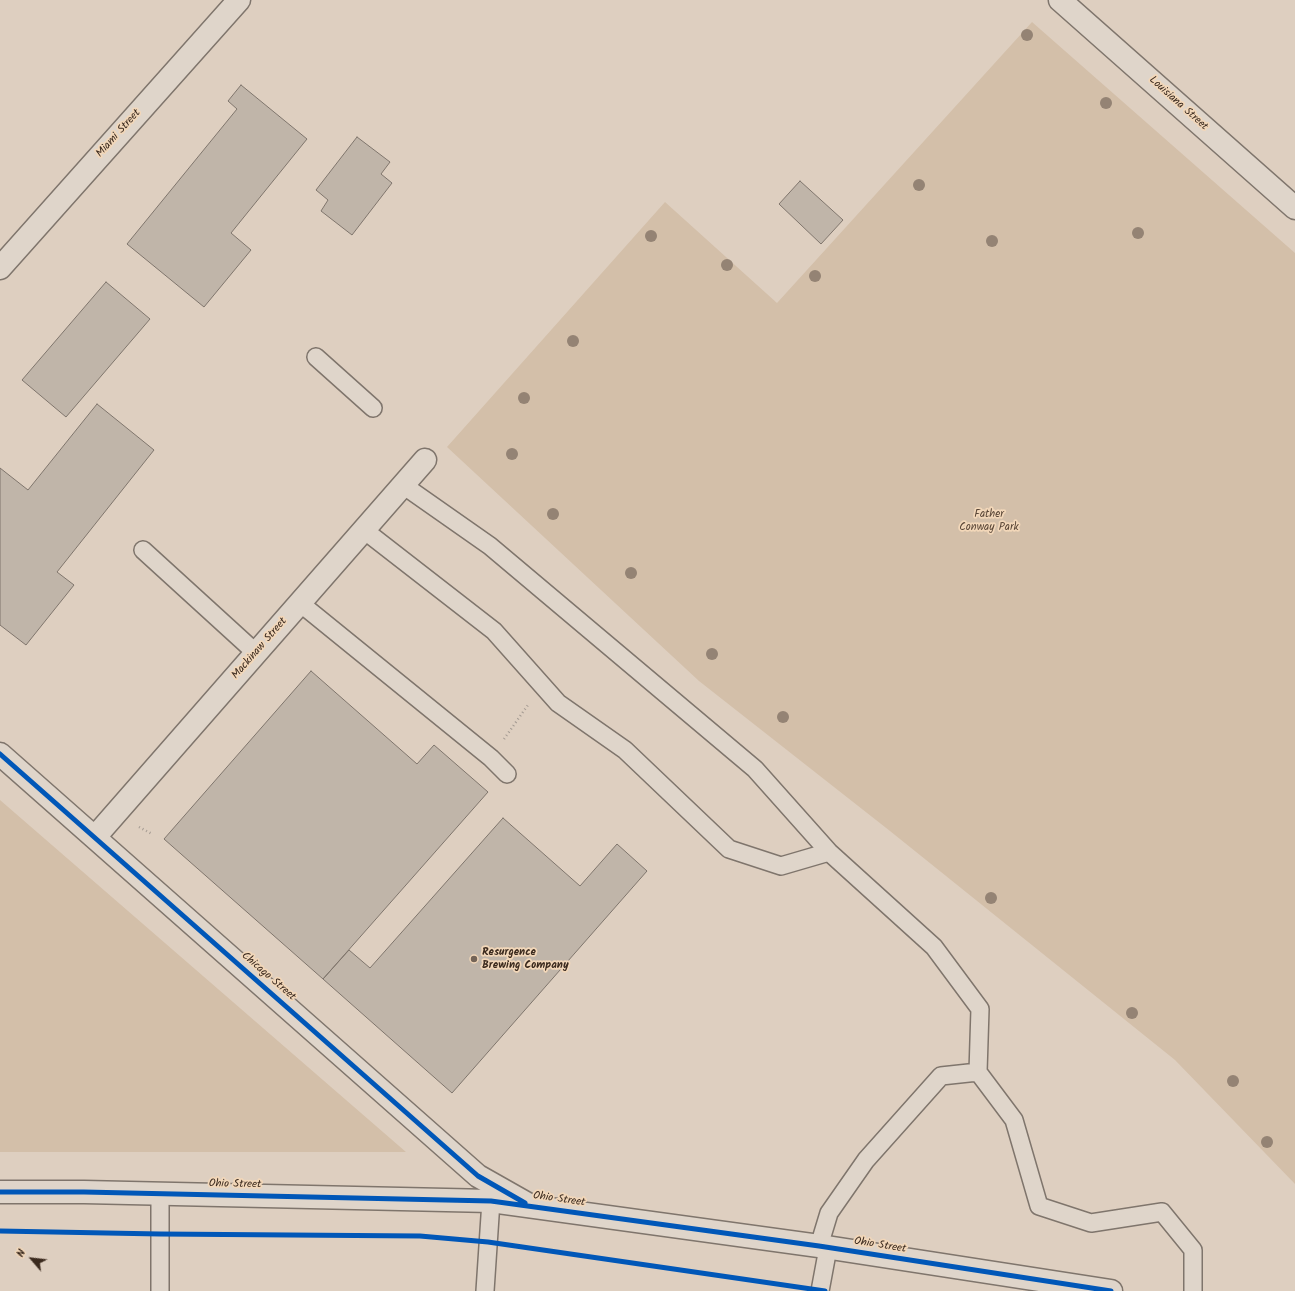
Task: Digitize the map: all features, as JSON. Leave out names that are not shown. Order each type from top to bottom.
[{"type":"street","name":"Miami Street","points":[[0,268],[239,0]]},
{"type":"street","name":"Louisiana Street","points":[[1060,0],[1295,208]]},
{"type":"street","name":"Mackinaw Street","points":[[95,837],[425,460]]},
{"type":"street","name":"Chicago Street","points":[[0,754],[478,1176],[531,1206]]},
{"type":"street","name":"Ohio Street","points":[[0,1192],[491,1201],[823,1247],[1111,1291]]},
{"type":"lane","points":[[316,357],[373,408]]},
{"type":"lane","points":[[403,485],[490,546],[755,769],[829,852],[934,947],[980,1009],[978,1072],[1014,1120],[1039,1206],[1091,1223],[1162,1212],[1193,1250],[1193,1291]]},
{"type":"lane","points":[[364,530],[494,631],[558,703],[625,750],[730,849],[781,866],[829,852]]},
{"type":"lane","points":[[143,550],[256,653]]},
{"type":"lane","points":[[300,603],[491,758],[506,774]]},
{"type":"lane","points":[[820,1291],[823,1247],[829,1213],[866,1160],[941,1076],[978,1072]]},
{"type":"lane","points":[[160,1194],[160,1291]]},
{"type":"lane","points":[[485,1291],[491,1201]]},
{"type":"path","points":[[518,719],[530,702]]},
{"type":"path","points":[[139,827],[152,834]]},
{"type":"green space","name":"Father Conway Park","points":[[1032,22],[1295,253],[1295,1184],[1175,1060],[890,831],[699,681],[447,447],[665,202],[777,303]]},
{"type":"green space","points":[[0,800],[406,1152],[0,1152]]},
{"type":"building","points":[[241,85],[307,139],[231,233],[251,250],[204,307],[127,244],[237,109],[228,101]]},
{"type":"building","points":[[357,137],[390,162],[381,174],[392,183],[352,235],[321,211],[328,200],[316,190]]},
{"type":"building","points":[[800,181],[843,220],[821,244],[779,204]]},
{"type":"building","points":[[106,282],[150,319],[66,417],[22,380]]},
{"type":"building","points":[[97,404],[154,450],[57,572],[74,585],[26,645],[0,625],[0,468],[28,490]]},
{"type":"building","points":[[311,671],[417,764],[434,745],[488,792],[323,979],[164,839]]},
{"type":"building","name":"Resurgence Brewing Company","points":[[503,818],[580,886],[617,844],[647,871],[452,1093],[323,979],[349,950],[370,968]]},
{"type":"cycle path","points":[[0,754],[478,1176],[525,1203]]},
{"type":"cycle path","points":[[0,1192],[84,1192],[491,1201],[819,1246],[1111,1291]]},
{"type":"cycle path","points":[[0,1231],[420,1236],[488,1242],[825,1291]]},
{"type":"place","name":"Resurgence Brewing Company","points":[[474,959]]}]
